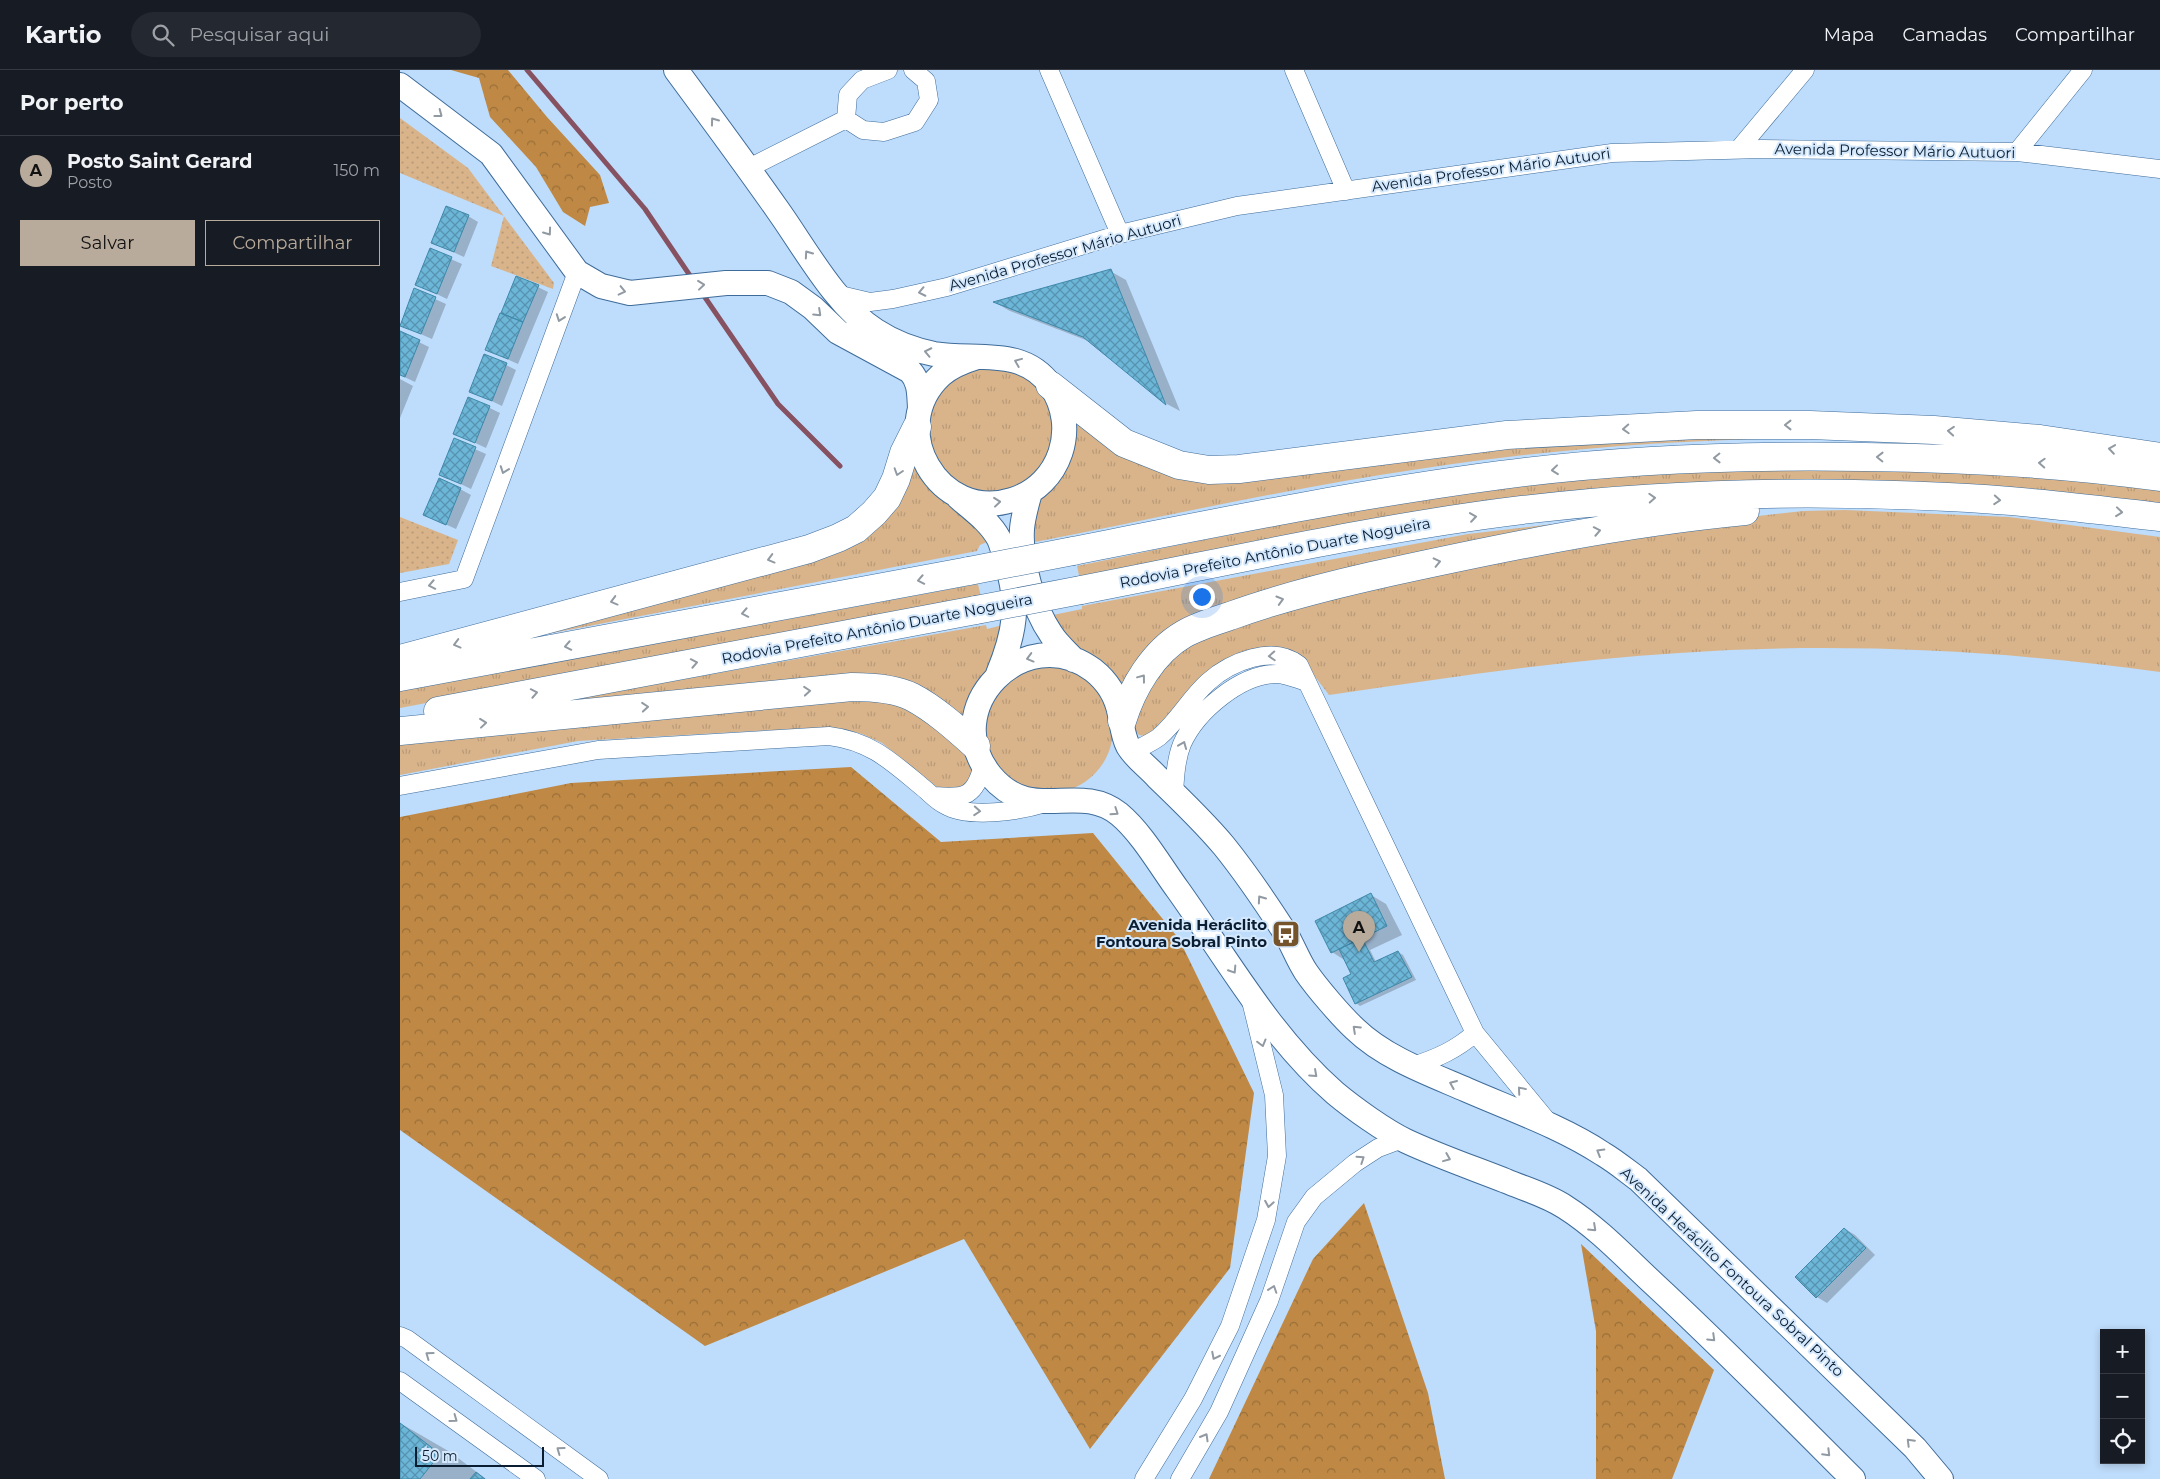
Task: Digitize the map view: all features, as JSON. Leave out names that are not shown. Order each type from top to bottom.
[{"type":"highway","points":[[1050,384],[1124,443],[1179,465],[1209,470],[1239,469],[1507,435],[1697,425],[1810,425],[1934,430],[2040,439],[2160,458]]},
{"type":"highway","points":[[400,659],[799,552],[838,538],[856,528],[874,513],[887,498],[896,479],[918,417]]},
{"type":"highway","points":[[400,677],[969,571],[1326,502],[1503,475],[1694,459],[1806,456],[1970,459],[2054,464],[2160,477]]},
{"type":"highway","name":"Rodovia Prefeito Antônio Duarte Nogueira","points":[[400,718],[1370,534],[1522,510],[1629,500],[1731,494],[1812,493],[2012,501],[2160,517]]},
{"type":"highway","points":[[1122,726],[1129,699],[1137,684],[1165,649],[1184,634],[1251,608],[1322,588],[1474,554],[1607,528],[1683,517],[1768,508],[1948,497]]},
{"type":"highway","points":[[400,731],[852,687],[892,690],[911,696],[955,728],[980,756]]},
{"type":"street","points":[[676,70],[749,168],[836,294],[853,314],[876,332],[903,345],[935,354],[977,357],[997,356],[1017,360],[1035,370],[1050,384],[1062,409],[1065,422],[1064,442],[1057,462],[1050,473],[1030,492],[1012,500],[992,503],[972,501],[954,493]]},
{"type":"street","points":[[846,119],[848,95],[862,80],[888,70]]},
{"type":"street","points":[[846,119],[863,130],[884,132],[915,122],[929,100],[926,81],[913,70]]},
{"type":"street","points":[[1049,70],[1120,234]]},
{"type":"street","points":[[1294,70],[1346,191]]},
{"type":"street","points":[[1738,150],[1805,70]]},
{"type":"street","points":[[2016,152],[2083,70]]},
{"type":"street","points":[[400,85],[491,154],[577,272],[601,286],[630,293],[726,283],[768,284],[791,292],[813,308],[838,332],[910,371],[916,378],[919,388],[919,446],[926,465],[938,481],[984,520],[998,539],[1011,576],[1015,603],[1014,626],[1008,649],[998,674],[986,689],[977,707],[974,727],[980,756],[995,781],[1011,793],[1029,800],[1092,801],[1121,816],[1145,845],[1213,940],[1249,996],[1300,1061],[1341,1098],[1402,1139],[1558,1202],[1586,1221],[1712,1337],[1853,1479]]},
{"type":"street","points":[[749,168],[846,119]]},
{"type":"street","name":"Avenida Professor Mário Autuori","points":[[836,294],[870,302],[948,287],[1120,234],[1236,206],[1612,153],[1738,150],[2016,152],[2160,169]]},
{"type":"street","points":[[400,592],[464,579],[577,272]]},
{"type":"street","points":[[918,417],[928,390],[941,374],[958,364],[977,357]]},
{"type":"street","points":[[1030,492],[1022,528],[1022,542],[1028,578],[1042,620],[1053,637],[1074,660]]},
{"type":"street","points":[[1132,752],[1159,737],[1208,682],[1227,670],[1246,661],[1267,655],[1281,656],[1299,665],[1475,1033],[1552,1127]]},
{"type":"street","points":[[998,674],[1015,663],[1034,656],[1055,656],[1074,660]]},
{"type":"street","name":"Avenida Heráclito Fontoura Sobral Pinto","points":[[1074,660],[1092,670],[1107,684],[1117,702],[1122,726],[1132,752],[1224,846],[1286,934],[1306,972],[1356,1031],[1413,1066],[1552,1127],[1600,1152],[1638,1179],[1915,1448],[1941,1479]]},
{"type":"street","points":[[1174,793],[1177,761],[1182,744],[1209,708],[1224,694],[1260,676],[1276,674],[1291,676],[1307,682]]},
{"type":"street","points":[[400,786],[590,751],[829,736],[850,739],[876,751],[945,806],[970,811],[1017,811],[1059,801]]},
{"type":"street","points":[[932,795],[954,798],[965,796],[974,789],[980,756]]},
{"type":"street","points":[[1144,1479],[1193,1400],[1230,1326],[1266,1220],[1277,1156],[1274,1095],[1249,996]]},
{"type":"street","points":[[1413,1066],[1442,1056],[1460,1046],[1475,1033]]},
{"type":"street","points":[[1180,1479],[1219,1412],[1261,1318],[1296,1222],[1314,1197],[1355,1163],[1378,1148],[1402,1139]]},
{"type":"street","points":[[400,1336],[407,1338],[590,1476]]},
{"type":"street","points":[[400,1381],[536,1479]]},
{"type":"green space","points":[[451,70],[508,70],[547,117],[600,175],[609,203],[590,207],[585,226],[563,212],[536,167],[490,117],[479,78]]},
{"type":"green space","points":[[400,118],[468,168],[504,216],[400,173]]},
{"type":"green space","points":[[504,216],[554,283],[553,289],[491,266]]},
{"type":"green space","points":[[982,364],[1024,372],[1051,402],[1055,442],[1035,477],[998,493],[978,492],[957,484],[940,469],[926,426],[942,385]]},
{"type":"green space","points":[[1071,412],[1148,463],[1576,437],[1812,438],[1714,440],[1615,446],[1468,462],[1322,485],[1035,542],[1033,515],[1036,505],[1065,462]]},
{"type":"green space","points":[[914,460],[981,529],[987,542],[980,545],[977,551],[542,635],[540,629],[830,552]]},
{"type":"green space","points":[[1897,469],[2064,478],[2160,489],[2160,505],[1801,483],[1080,580],[1077,566],[1350,512],[1515,486],[1658,474]]},
{"type":"green space","points":[[1845,510],[2009,517],[2160,537],[2160,672],[2100,664],[1980,653],[1860,648],[1799,648],[1679,653],[1591,660],[1329,695],[1303,661],[1292,652],[1204,678],[1152,731],[1145,736],[1139,735],[1134,729],[1133,715],[1138,700],[1178,649],[1224,627],[1381,586],[1688,524],[1803,511]]},
{"type":"green space","points":[[400,517],[458,540],[449,564],[400,573]]},
{"type":"green space","points":[[1578,521],[1262,596],[1122,692],[1102,665],[1072,642],[1048,616],[1082,609],[1082,606],[1468,534]]},
{"type":"green space","points":[[978,584],[981,597],[400,708],[400,691]]},
{"type":"green space","points":[[1007,624],[994,657],[973,691],[965,723],[918,690],[585,704],[579,698],[986,625],[987,629]]},
{"type":"green space","points":[[1049,665],[1062,666],[1074,670],[1094,684],[1108,704],[1112,716],[1112,742],[1108,754],[1094,774],[1074,788],[1062,792],[1049,793],[1036,792],[1024,788],[1004,774],[990,754],[986,742],[985,729],[986,716],[990,704],[1004,684],[1024,670],[1036,666]]},
{"type":"green space","points":[[830,697],[898,699],[943,729],[969,759],[974,771],[971,780],[960,789],[938,788],[882,743],[862,734],[839,728],[578,741],[400,775],[400,739]]},
{"type":"green space","points":[[851,767],[941,842],[1093,833],[1179,939],[1254,1093],[1230,1268],[1090,1449],[964,1239],[705,1346],[400,1130],[400,817],[571,783]]},
{"type":"green space","points":[[1364,1203],[1428,1393],[1445,1479],[1209,1479],[1313,1259]]},
{"type":"green space","points":[[1581,1244],[1714,1370],[1672,1479],[1596,1479],[1596,1331]]},
{"type":"building","points":[[446,206],[469,215],[454,252],[431,243]]},
{"type":"building","points":[[430,248],[452,257],[437,294],[415,285]]},
{"type":"building","points":[[1111,269],[1166,405],[1083,337],[993,302]]},
{"type":"building","points":[[516,276],[539,285],[523,322],[501,313]]},
{"type":"building","points":[[414,288],[436,297],[421,334],[400,326]]},
{"type":"building","points":[[500,313],[523,322],[508,359],[485,350]]},
{"type":"building","points":[[400,331],[420,340],[405,377],[400,375]]},
{"type":"building","points":[[484,354],[507,363],[492,401],[469,392]]},
{"type":"building","points":[[468,397],[490,406],[475,443],[453,434]]},
{"type":"building","points":[[454,438],[476,447],[461,484],[439,475]]},
{"type":"building","points":[[439,478],[461,488],[446,525],[423,515]]},
{"type":"building","points":[[1371,893],[1387,926],[1331,953],[1315,921]]},
{"type":"building","points":[[1362,938],[1374,962],[1398,951],[1412,977],[1355,1004],[1343,978],[1351,974],[1339,949]]},
{"type":"building","points":[[1844,1228],[1866,1248],[1816,1298],[1795,1277]]},
{"type":"building","points":[[400,1423],[440,1454],[420,1479],[400,1479]]},
{"type":"building","points":[[476,1472],[485,1479],[470,1479]]},
{"type":"waterway","points":[[527,70],[645,209],[693,280]]},
{"type":"waterway","points":[[702,293],[778,404],[840,466]]},
{"type":"place","name":"Avenida Heráclito Fontoura Sobral Pinto","points":[[1286,934]]},
{"type":"place","name":"Posto Saint Gerard","points":[[1359,952]]}]
